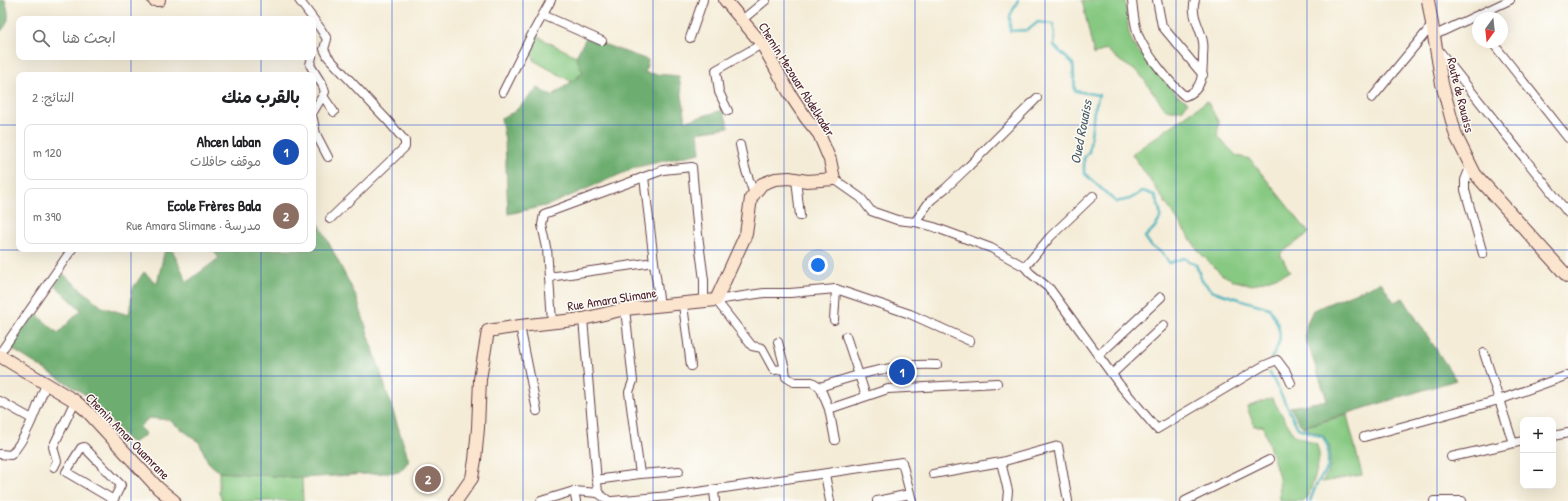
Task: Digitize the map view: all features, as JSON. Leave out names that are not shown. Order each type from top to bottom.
[{"type":"street","points":[[154,0],[159,0]]},
{"type":"street","points":[[299,0],[311,16]]},
{"type":"street","points":[[503,92],[551,0]]},
{"type":"street","points":[[690,38],[703,0]]},
{"type":"street","name":"Chemin Mezouar Abdelkader","points":[[724,0],[762,44],[790,94],[819,134],[830,160],[834,179]]},
{"type":"street","points":[[742,20],[766,0]]},
{"type":"street","points":[[1132,0],[1137,32],[1147,52],[1178,91],[1186,96],[1197,89],[1203,75],[1203,42],[1194,14],[1193,4],[1195,0]]},
{"type":"street","points":[[1158,0],[1162,26],[1203,75]]},
{"type":"street","name":"Route de Rouaiss","points":[[1428,0],[1442,84],[1456,136],[1475,174],[1568,277]]},
{"type":"street","points":[[1483,12],[1510,0]]},
{"type":"street","points":[[543,15],[602,41]]},
{"type":"street","points":[[1372,98],[1435,35],[1472,17]]},
{"type":"street","points":[[316,23],[327,39],[324,49],[316,55]]},
{"type":"street","points":[[1435,35],[1568,213]]},
{"type":"street","points":[[728,111],[719,92],[716,70],[762,44]]},
{"type":"street","points":[[1497,48],[1568,138]]},
{"type":"street","points":[[324,49],[328,57],[405,141],[404,147],[330,219]]},
{"type":"street","points":[[312,60],[310,65],[314,72]]},
{"type":"street","points":[[316,75],[323,86],[324,92],[316,107]]},
{"type":"street","points":[[323,96],[334,112]]},
{"type":"street","points":[[915,222],[930,201],[948,187],[1036,98]]},
{"type":"street","points":[[316,134],[328,157]]},
{"type":"street","points":[[740,145],[745,168],[754,194]]},
{"type":"street","points":[[1471,165],[1465,180],[1465,190],[1483,254]]},
{"type":"street","points":[[552,322],[547,248],[542,225],[544,214],[664,170],[692,167],[698,235],[704,280],[710,301],[752,346],[762,348],[774,370],[785,369]]},
{"type":"street","points":[[644,177],[660,306]]},
{"type":"street","points":[[710,301],[746,234],[750,198],[762,184],[775,179],[807,181],[834,179],[861,198],[871,211],[897,220],[915,222],[991,248],[1025,266],[1030,273],[1050,289],[1112,374],[1156,429],[1256,370],[1277,360],[1286,372],[1291,383]]},
{"type":"street","points":[[796,180],[800,216]]},
{"type":"street","points":[[1025,266],[1050,236],[1093,196]]},
{"type":"street","points":[[0,353],[70,252]]},
{"type":"street","points":[[549,277],[654,262]]},
{"type":"street","points":[[710,301],[764,293],[790,293],[836,289],[910,314],[970,341]]},
{"type":"street","points":[[834,320],[836,289]]},
{"type":"street","points":[[1099,355],[1162,297]]},
{"type":"street","name":"Rue Amara Slimane","points":[[456,501],[472,478],[478,428],[480,378],[488,331],[583,319],[625,309],[710,301]]},
{"type":"street","points":[[683,304],[691,366]]},
{"type":"street","points":[[625,309],[633,381],[629,392],[640,474]]},
{"type":"street","points":[[583,319],[591,396],[598,493]]},
{"type":"street","points":[[1112,374],[1164,325]]},
{"type":"street","points":[[520,326],[537,410]]},
{"type":"street","points":[[846,336],[866,396]]},
{"type":"street","points":[[778,342],[786,377],[794,382],[812,382],[820,387],[829,409],[835,440]]},
{"type":"street","points":[[1484,353],[1513,443]]},
{"type":"street","name":"Chemin Amar Ouamrane","points":[[0,356],[75,401],[87,410],[158,488],[174,501]]},
{"type":"street","points":[[820,387],[858,375],[896,366],[920,364],[938,365]]},
{"type":"street","points":[[1364,437],[1499,400],[1568,375]]},
{"type":"street","points":[[829,409],[888,389],[996,383]]},
{"type":"street","points":[[0,454],[11,455],[31,424],[46,384]]},
{"type":"street","points":[[0,401],[32,420]]},
{"type":"street","points":[[54,467],[57,462],[53,447],[75,401]]},
{"type":"street","points":[[1556,435],[1568,433]]},
{"type":"street","points":[[1451,457],[1520,442]]},
{"type":"street","points":[[933,474],[1001,462],[1058,446],[1068,501]]},
{"type":"street","points":[[84,447],[121,485],[121,487],[114,499],[112,499],[66,472],[84,447]]},
{"type":"street","points":[[1185,501],[1269,460]]},
{"type":"street","points":[[541,501],[551,500],[574,491],[598,493],[611,501],[670,499],[714,490],[902,462],[911,498],[877,501]]},
{"type":"street","points":[[1001,462],[1008,491],[1008,501]]},
{"type":"street","points":[[596,480],[640,474],[679,471]]},
{"type":"street","points":[[825,474],[830,501]]},
{"type":"street","points":[[714,490],[715,501]]},
{"type":"street","points":[[574,491],[576,501]]},
{"type":"street","points":[[1434,501],[1462,501]]},
{"type":"green space","points":[[0,0],[5,0],[8,17],[6,25],[0,32]]},
{"type":"green space","points":[[1082,0],[1125,0],[1129,34],[1134,46],[1178,96],[1188,102],[1182,110],[1166,110],[1139,73],[1120,61],[1106,49],[1094,55]]},
{"type":"green space","points":[[534,35],[576,56],[583,72],[572,82],[533,60],[534,57],[526,51]]},
{"type":"green space","points":[[586,38],[648,60],[645,73],[679,76],[686,121],[723,110],[729,127],[698,132],[700,153],[637,167],[549,205],[508,214],[505,141],[501,118],[514,112],[538,88],[552,96],[583,73],[576,56]]},
{"type":"green space","points":[[1207,101],[1219,123],[1217,136],[1237,156],[1250,159],[1309,233],[1280,254],[1290,272],[1252,285],[1235,281],[1221,274],[1200,253],[1132,154]]},
{"type":"green space","points":[[316,218],[356,296],[409,461],[399,472],[302,478],[219,472],[208,462],[199,442],[169,420],[149,418],[139,427],[146,434],[133,443],[128,440],[89,397],[7,346],[36,314],[58,333],[81,310],[55,285],[63,274],[102,307],[129,315],[133,288],[144,272],[157,284],[164,252],[173,252],[187,282],[219,258],[214,252],[316,252]]},
{"type":"green space","points":[[1381,282],[1394,302],[1403,298],[1456,380],[1303,427],[1290,407],[1327,400],[1305,336],[1307,323],[1313,310]]},
{"type":"green space","points":[[1272,398],[1294,435],[1317,444],[1319,458],[1316,472],[1309,493],[1303,501],[1280,501],[1279,477],[1263,426],[1254,426],[1247,407]]},
{"type":"green space","points":[[1347,415],[1362,475],[1322,482],[1330,468],[1330,448],[1324,436],[1303,427]]},
{"type":"green space","points":[[219,472],[302,478],[303,501],[222,501],[219,492]]},
{"type":"waterway","name":"Oued Rouaiss","points":[[1018,0],[1010,16],[1010,31],[1028,30],[1038,22],[1053,24],[1055,34],[1054,46],[1073,64],[1075,91],[1099,95],[1094,111],[1089,152],[1084,158],[1084,173],[1116,202],[1130,199],[1143,191],[1154,195],[1160,209],[1160,218],[1155,227],[1145,237],[1152,247],[1162,252],[1169,263],[1184,258],[1196,265],[1202,280],[1212,291],[1269,308],[1277,322],[1280,334],[1278,345],[1271,359]]},
{"type":"waterway","name":"Oued Rouaiss","points":[[1270,373],[1298,428],[1323,437],[1328,447],[1328,467],[1316,485],[1310,501]]},
{"type":"place","name":"Ahcen laban","points":[[902,372]]},
{"type":"place","name":"Ecole Frères Bala","points":[[428,479]]}]
